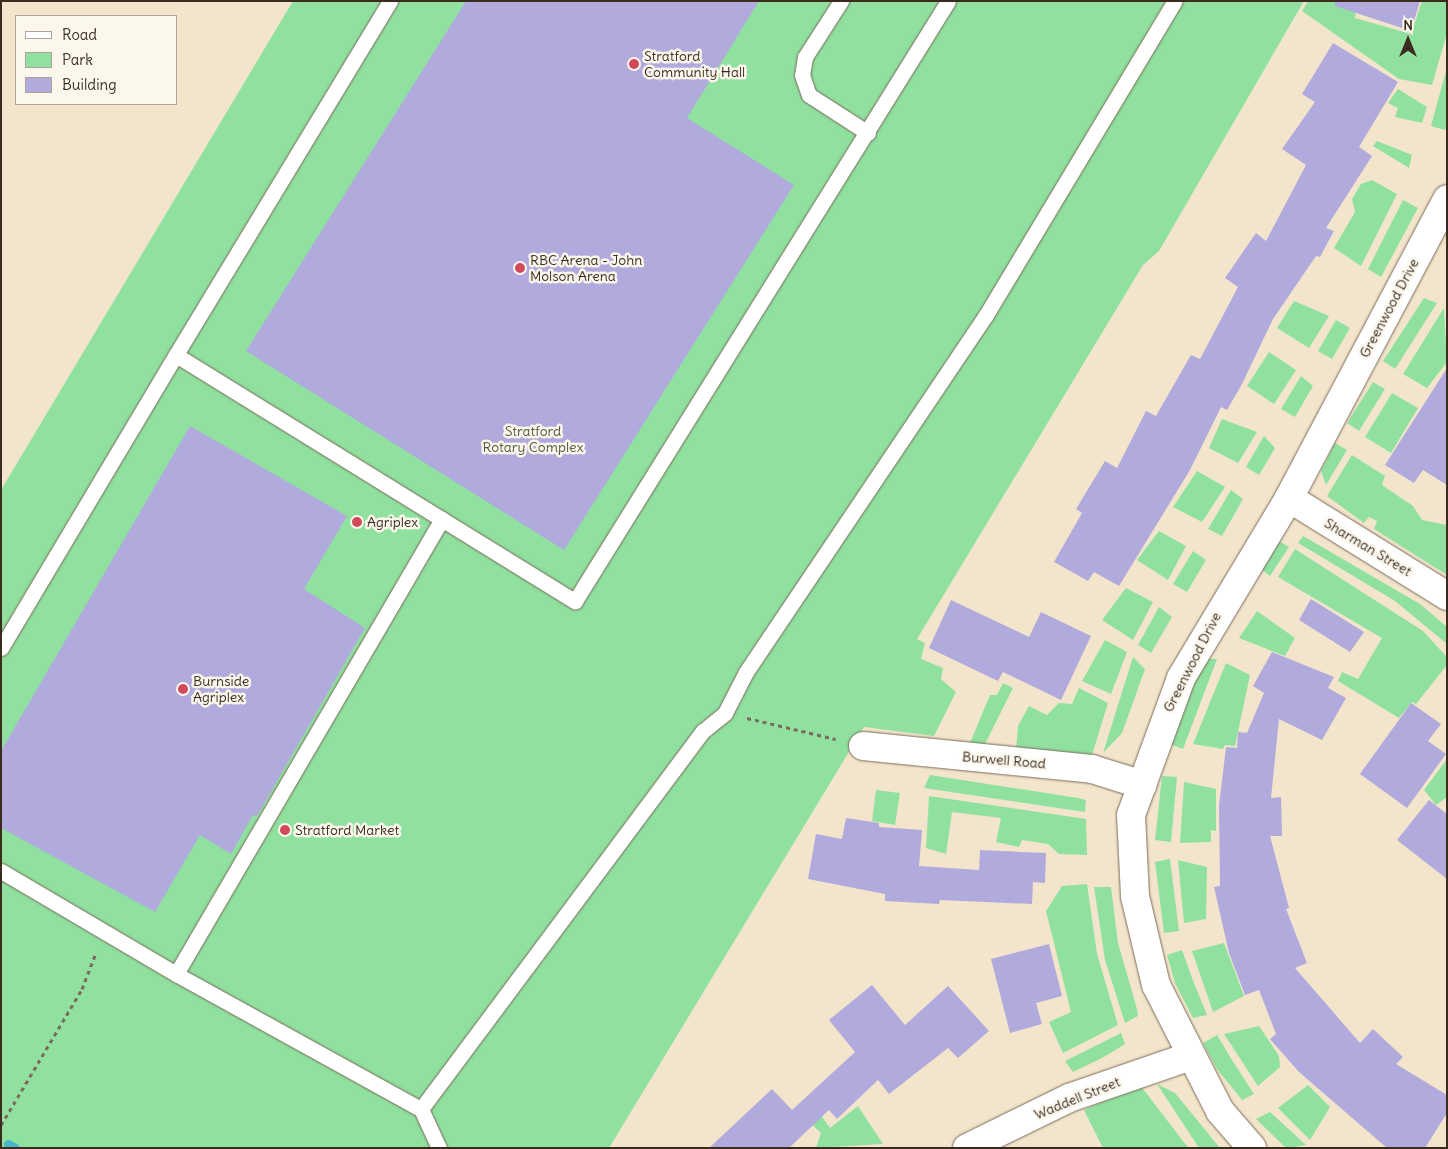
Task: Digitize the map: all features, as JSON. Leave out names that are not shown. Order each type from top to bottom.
[{"type":"street","name":"Greenwood Drive","points":[[1252,1148],[1220,1111],[1191,1056],[1145,954],[1135,896],[1131,824],[1142,785],[1181,678],[1289,498],[1447,199]]},
{"type":"street","name":"Sharman Street","points":[[1289,498],[1447,596]]},
{"type":"street","name":"Burwell Road","points":[[863,746],[1092,769],[1142,785]]},
{"type":"street","name":"Waddell Street","points":[[967,1148],[1069,1098],[1191,1056]]},
{"type":"lane","points":[[1,648],[390,1]]},
{"type":"lane","points":[[842,1],[805,58],[802,75],[809,95],[868,133]]},
{"type":"lane","points":[[176,355],[575,601],[868,133],[948,1]]},
{"type":"lane","points":[[421,1109],[703,732],[725,713],[746,672],[986,315],[1175,1]]},
{"type":"lane","points":[[176,974],[442,519]]},
{"type":"lane","points":[[1,871],[176,974],[421,1109],[440,1148]]},
{"type":"path","points":[[725,713],[863,746]]},
{"type":"path","points":[[1,1125],[82,989],[105,932]]},
{"type":"green space","name":"Stratford Rotary Complex","points":[[293,1],[1304,1],[1159,251],[1143,265],[917,639],[925,643],[921,659],[943,668],[941,679],[956,692],[934,736],[864,727],[609,1148],[1,1148],[1,490]]},
{"type":"green space","points":[[1308,1],[1339,1],[1356,10],[1355,18],[1411,34],[1422,1],[1447,1],[1447,33],[1432,85],[1399,79],[1302,11]]},
{"type":"green space","points":[[1447,67],[1447,123],[1445,130],[1431,126]]},
{"type":"green space","points":[[1398,89],[1427,107],[1422,123],[1395,117],[1398,108],[1388,103]]},
{"type":"green space","points":[[1377,141],[1412,155],[1409,168],[1373,146]]},
{"type":"green space","points":[[1372,180],[1397,194],[1361,266],[1334,248],[1355,212],[1352,199],[1361,184]]},
{"type":"green space","points":[[1403,200],[1418,208],[1381,277],[1368,269]]},
{"type":"green space","points":[[1424,298],[1437,303],[1395,369],[1383,361]]},
{"type":"green space","points":[[1294,301],[1329,316],[1309,348],[1277,328]]},
{"type":"green space","points":[[1444,308],[1447,362],[1427,388],[1403,374]]},
{"type":"green space","points":[[1336,320],[1350,328],[1332,359],[1318,351]]},
{"type":"green space","points":[[1269,352],[1296,370],[1274,404],[1247,386]]},
{"type":"green space","points":[[1301,376],[1313,386],[1295,417],[1281,409]]},
{"type":"green space","points":[[1373,382],[1385,389],[1359,431],[1347,423]]},
{"type":"green space","points":[[1392,393],[1418,408],[1391,453],[1365,437]]},
{"type":"green space","points":[[1222,419],[1257,432],[1238,463],[1209,448]]},
{"type":"green space","points":[[1264,436],[1275,448],[1259,475],[1246,467]]},
{"type":"green space","points":[[1335,443],[1347,450],[1326,485],[1321,471]]},
{"type":"green space","points":[[1352,455],[1385,476],[1382,485],[1413,506],[1422,520],[1447,525],[1447,575],[1374,529],[1377,521],[1369,517],[1364,523],[1327,496]]},
{"type":"green space","points":[[1197,471],[1225,487],[1202,522],[1173,507]]},
{"type":"green space","points":[[1231,490],[1243,499],[1222,536],[1208,529]]},
{"type":"green space","points":[[1159,531],[1186,546],[1168,580],[1137,560]]},
{"type":"green space","points":[[1303,536],[1420,604],[1447,627],[1447,644],[1395,601],[1298,543]]},
{"type":"green space","points":[[1279,541],[1289,547],[1270,576],[1256,565]]},
{"type":"green space","points":[[1295,549],[1423,631],[1447,657],[1447,665],[1416,704],[1412,702],[1399,718],[1338,681],[1342,672],[1358,679],[1382,638],[1278,577]]},
{"type":"green space","points":[[1193,551],[1206,560],[1187,592],[1173,584]]},
{"type":"green space","points":[[1126,588],[1153,602],[1133,640],[1102,620]]},
{"type":"green space","points":[[1159,607],[1172,617],[1151,653],[1138,645]]},
{"type":"green space","points":[[1257,611],[1295,638],[1285,656],[1239,638]]},
{"type":"green space","points":[[1105,640],[1127,652],[1111,694],[1082,681]]},
{"type":"green space","points":[[1133,657],[1145,669],[1122,733],[1103,753]]},
{"type":"green space","points":[[1202,659],[1217,659],[1183,749],[1168,743]]},
{"type":"green space","points":[[1226,663],[1250,675],[1235,746],[1225,745],[1223,749],[1193,744]]},
{"type":"green space","points":[[1003,683],[1013,688],[985,744],[970,743],[990,695],[997,695]]},
{"type":"green space","points":[[1079,688],[1108,703],[1092,755],[1087,758],[1016,749],[1018,726],[1029,706],[1047,715],[1059,703],[1072,704]]},
{"type":"green space","points":[[1447,759],[1447,797],[1436,805],[1424,790]]},
{"type":"green space","points":[[930,775],[1078,798],[1086,800],[1085,812],[924,788]]},
{"type":"green space","points":[[1162,776],[1177,777],[1171,842],[1155,840]]},
{"type":"green space","points":[[1184,782],[1216,789],[1216,831],[1211,830],[1211,842],[1180,843]]},
{"type":"green space","points":[[876,790],[900,793],[895,825],[872,821]]},
{"type":"green space","points":[[929,796],[1086,819],[1087,855],[1059,854],[1048,844],[1022,840],[1019,847],[996,842],[1001,818],[952,812],[946,854],[926,848]]},
{"type":"green space","points":[[1170,859],[1179,931],[1164,933],[1155,862]]},
{"type":"green space","points":[[1178,860],[1207,867],[1206,919],[1184,923]]},
{"type":"green space","points":[[1087,884],[1097,954],[1118,1025],[1063,1053],[1049,1022],[1071,1012],[1046,911],[1062,886]]},
{"type":"green space","points":[[1094,887],[1111,887],[1118,943],[1138,1016],[1125,1023],[1105,960]]},
{"type":"green space","points":[[1224,943],[1244,996],[1213,1012],[1192,951]]},
{"type":"green space","points":[[1182,950],[1207,1015],[1193,1018],[1175,983],[1167,955]]},
{"type":"green space","points":[[1259,1026],[1279,1056],[1280,1067],[1258,1086],[1224,1034]]},
{"type":"green space","points":[[1121,1033],[1125,1044],[1104,1057],[1073,1072],[1065,1061]]},
{"type":"green space","points":[[1217,1035],[1254,1094],[1242,1100],[1217,1069],[1203,1043]]},
{"type":"green space","points":[[1157,1084],[1175,1093],[1220,1148],[1199,1148]]},
{"type":"green space","points":[[1140,1085],[1189,1148],[1103,1148],[1084,1110]]},
{"type":"green space","points":[[1308,1085],[1330,1107],[1310,1140],[1278,1108]]},
{"type":"green space","points":[[814,1105],[830,1128],[858,1106],[883,1144],[816,1148],[821,1133],[802,1115]]},
{"type":"green space","points":[[1270,1112],[1306,1145],[1286,1148],[1256,1119]]},
{"type":"building","name":"RBC Arena - John Molson Arena","points":[[466,1],[759,1],[687,118],[794,185],[564,550],[246,351]]},
{"type":"building","points":[[1335,1],[1420,1],[1411,31],[1335,6]]},
{"type":"building","points":[[1333,43],[1398,82],[1359,147],[1372,156],[1326,228],[1334,231],[1320,257],[1316,256],[1273,319],[1242,384],[1227,410],[1221,407],[1190,470],[1119,586],[1094,572],[1088,581],[1054,562],[1082,513],[1076,509],[1105,461],[1117,468],[1146,411],[1156,416],[1191,355],[1200,359],[1238,287],[1225,278],[1256,233],[1266,241],[1306,165],[1282,149],[1315,102],[1302,94]]},
{"type":"building","points":[[1447,368],[1447,485],[1423,470],[1414,483],[1385,465]]},
{"type":"building","name":"Burnside Agriplex","points":[[190,426],[347,516],[304,589],[365,628],[257,816],[253,815],[231,854],[200,835],[155,912],[1,828],[1,751]]},
{"type":"building","points":[[1311,599],[1364,632],[1350,652],[1299,620]]},
{"type":"building","points":[[951,600],[1029,637],[1041,612],[1091,636],[1061,700],[1003,672],[998,681],[929,648]]},
{"type":"building","points":[[1272,652],[1334,677],[1328,688],[1346,698],[1322,740],[1279,719],[1271,798],[1281,797],[1282,836],[1270,836],[1289,908],[1286,909],[1307,963],[1295,968],[1360,1043],[1373,1029],[1403,1057],[1396,1064],[1447,1095],[1447,1113],[1425,1148],[1387,1148],[1299,1072],[1270,1039],[1276,1034],[1259,990],[1245,995],[1229,953],[1214,887],[1220,886],[1219,806],[1226,747],[1237,748],[1238,732],[1247,733],[1264,693],[1253,686]]},
{"type":"building","points":[[1411,703],[1441,724],[1428,741],[1446,754],[1407,808],[1360,774]]},
{"type":"building","points":[[1429,800],[1447,814],[1447,879],[1397,840]]},
{"type":"building","points":[[846,818],[879,823],[879,827],[922,830],[919,866],[979,870],[980,850],[1046,853],[1045,883],[1033,882],[1032,904],[940,900],[939,904],[885,901],[885,894],[808,879],[816,834],[842,839]]},
{"type":"building","points":[[1049,944],[1062,996],[1036,1003],[1042,1024],[1010,1033],[991,959]]},
{"type":"building","points":[[872,985],[905,1025],[948,986],[989,1031],[958,1058],[948,1048],[889,1094],[878,1080],[837,1119],[829,1110],[789,1148],[709,1148],[772,1089],[792,1110],[855,1052],[829,1020]]},
{"type":"waterway","points":[[8,1144],[15,1148]]},
{"type":"place","name":"Stratford Community Hall","points":[[634,64]]},
{"type":"place","name":"RBC Arena - John Molson Arena","points":[[520,268]]},
{"type":"place","name":"Agriplex","points":[[357,522]]},
{"type":"place","name":"Burnside Agriplex","points":[[183,689]]},
{"type":"place","name":"Stratford Market","points":[[285,830]]}]
